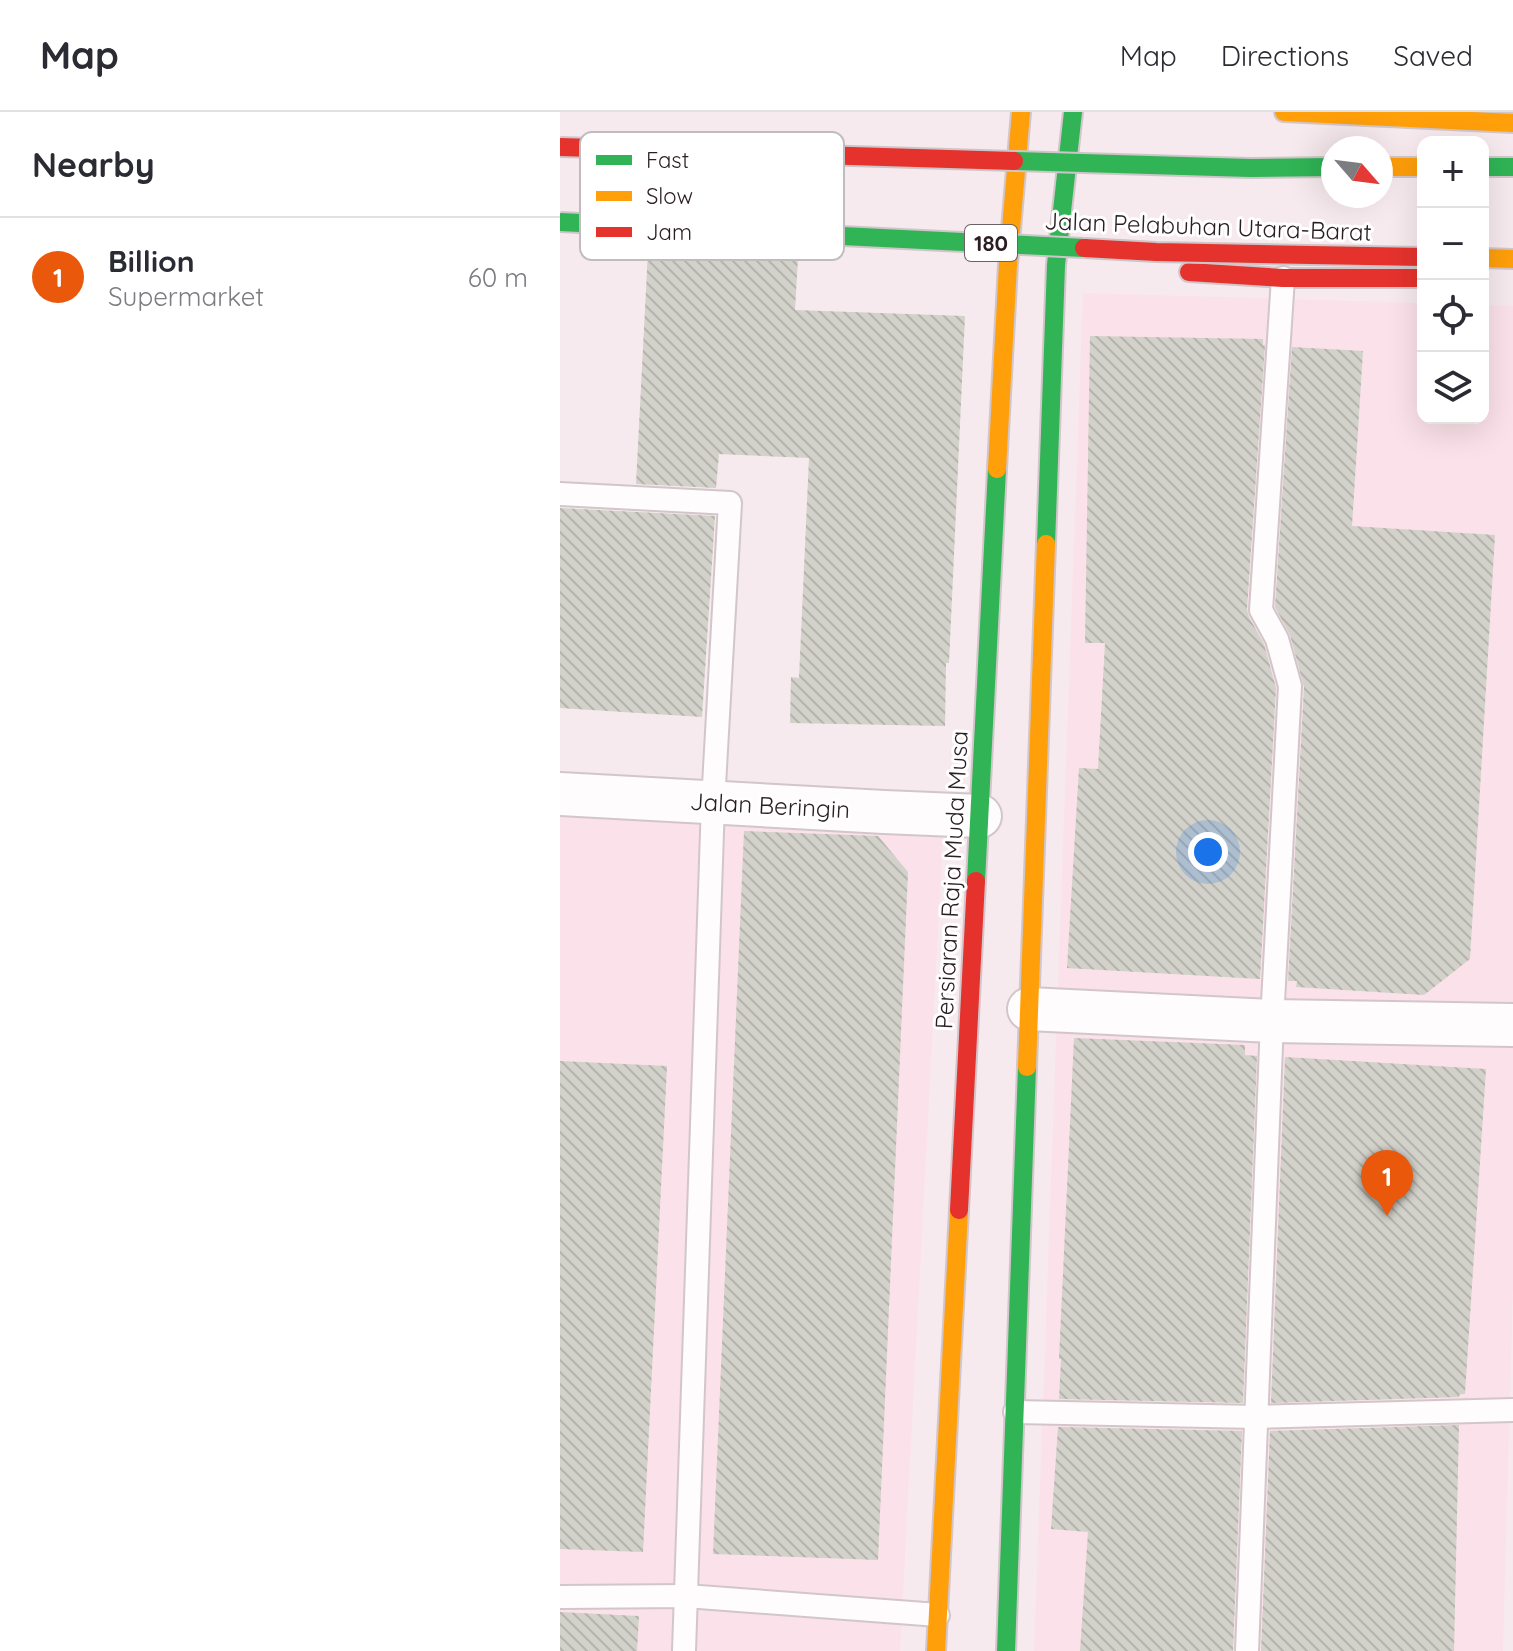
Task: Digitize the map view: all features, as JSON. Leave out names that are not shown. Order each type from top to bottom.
[{"type":"main road","name":"Persiaran Raja Muda Musa","points":[[936,1651],[1007,264],[1021,112]]},
{"type":"main road","points":[[1006,1651],[1057,265],[1073,112]]},
{"type":"main road","points":[[1284,112],[1513,123]]},
{"type":"main road","points":[[560,147],[580,148]]},
{"type":"main road","points":[[844,156],[1250,168],[1321,167]]},
{"type":"main road","points":[[1393,167],[1417,167]]},
{"type":"main road","points":[[1489,167],[1513,167]]},
{"type":"main road","name":"Jalan Pelabuhan Utara-Barat","points":[[560,222],[580,223]]},
{"type":"main road","name":"Jalan Pelabuhan Utara-Barat","points":[[844,235],[1156,252],[1417,257]]},
{"type":"main road","points":[[560,239],[580,240]]},
{"type":"main road","points":[[844,252],[932,258]]},
{"type":"main road","points":[[1489,258],[1513,259]]},
{"type":"main road","points":[[1177,272],[1283,278],[1417,278]]},
{"type":"street","name":"Jalan Beringin","points":[[560,794],[980,816]]},
{"type":"street","points":[[1029,1009],[1272,1021],[1513,1025]]},
{"type":"lane","points":[[1247,1651],[1272,1021],[1290,686],[1277,639],[1261,610],[1283,278]]},
{"type":"lane","points":[[560,494],[730,503],[713,803],[684,1651]]},
{"type":"lane","points":[[1015,1412],[1256,1417],[1513,1410]]},
{"type":"lane","points":[[560,1597],[686,1596],[938,1615]]},
{"type":"shaded area","points":[[1083,293],[1417,303],[1417,424],[1489,424],[1489,305],[1513,306],[1513,1284],[1503,1651],[1034,1651]]},
{"type":"shaded area","points":[[560,809],[943,834],[900,1651],[560,1651]]},
{"type":"building","points":[[648,260],[798,260],[795,310],[965,316],[945,726],[790,723],[791,677],[799,678],[809,458],[719,454],[716,488],[636,484]]},
{"type":"building","points":[[1090,336],[1263,339],[1265,345],[1247,609],[1264,644],[1276,688],[1260,979],[1067,968],[1079,768],[1098,769],[1105,643],[1085,643]]},
{"type":"building","points":[[1292,347],[1363,351],[1352,526],[1495,535],[1470,959],[1424,995],[1296,987],[1297,981],[1288,981],[1304,687],[1290,635],[1275,607]]},
{"type":"building","points":[[560,508],[715,516],[702,717],[560,708]]},
{"type":"building","points":[[744,831],[878,836],[908,872],[878,1560],[713,1554]]},
{"type":"building","points":[[1074,1038],[1245,1045],[1245,1055],[1257,1056],[1243,1403],[1059,1399]]},
{"type":"building","points":[[1285,1057],[1486,1069],[1465,1394],[1459,1397],[1271,1403]]},
{"type":"building","points":[[560,1061],[667,1066],[643,1552],[560,1549]]},
{"type":"building","points":[[1459,1425],[1454,1651],[1261,1651],[1270,1431]]},
{"type":"building","points":[[1058,1427],[1242,1431],[1233,1651],[1080,1651],[1088,1532],[1051,1529]]},
{"type":"building","points":[[560,1612],[639,1616],[637,1651],[560,1651]]},
{"type":"traffic: fast","points":[[1046,544],[1056,265],[1073,112]]},
{"type":"traffic: fast","points":[[1014,161],[1321,167]]},
{"type":"traffic: fast","points":[[1489,167],[1513,167]]},
{"type":"traffic: fast","points":[[560,222],[580,223]]},
{"type":"traffic: fast","points":[[844,236],[1084,248]]},
{"type":"traffic: fast","points":[[976,881],[997,469]]},
{"type":"traffic: fast","points":[[1006,1651],[1027,1067]]},
{"type":"traffic: slow","points":[[997,469],[1008,264],[1021,112]]},
{"type":"traffic: slow","points":[[1284,112],[1513,123]]},
{"type":"traffic: slow","points":[[1393,167],[1417,167]]},
{"type":"traffic: slow","points":[[1489,258],[1513,259]]},
{"type":"traffic: slow","points":[[1027,1067],[1046,544]]},
{"type":"traffic: slow","points":[[936,1651],[959,1210]]},
{"type":"traffic: jam","points":[[560,147],[580,148]]},
{"type":"traffic: jam","points":[[844,156],[1014,161]]},
{"type":"traffic: jam","points":[[1084,248],[1417,257]]},
{"type":"traffic: jam","points":[[1189,272],[1283,278],[1417,278]]},
{"type":"traffic: jam","points":[[959,1210],[976,881]]},
{"type":"place","name":"Billion","points":[[1387,1216]]}]
